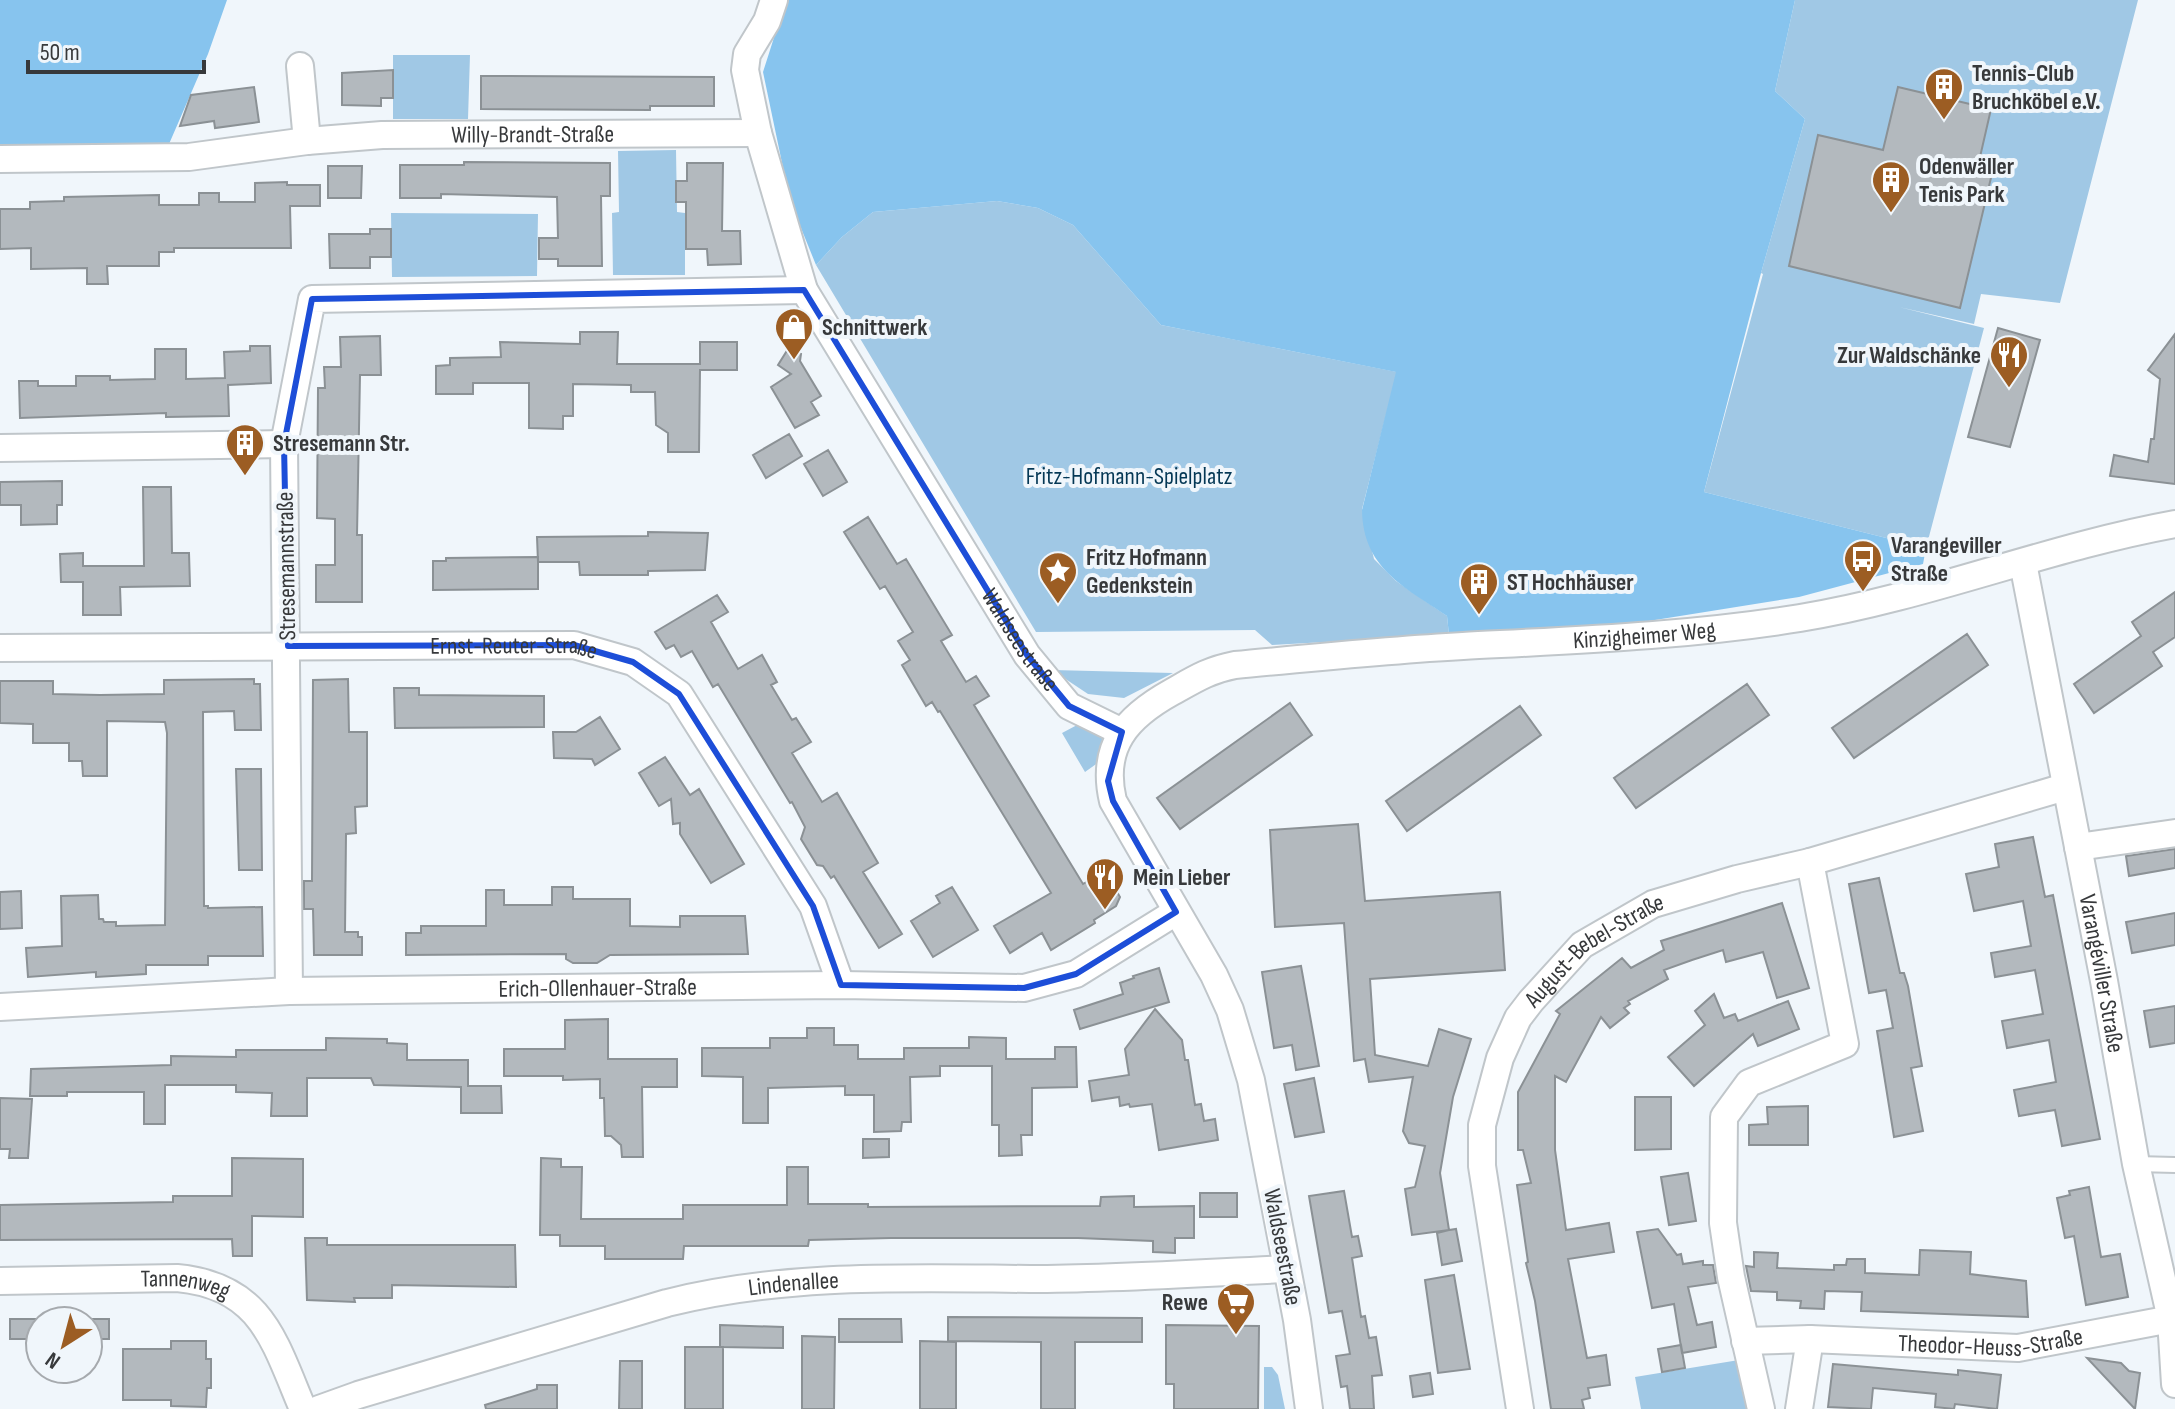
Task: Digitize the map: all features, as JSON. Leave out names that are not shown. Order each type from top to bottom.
[{"type":"street","name":"Waldseestraße","points":[[774,0],[767,21],[747,54],[745,70],[758,133],[804,290],[1027,655],[1069,706],[1122,732],[1112,754],[1108,781],[1113,801],[1214,975],[1230,1010],[1251,1080],[1297,1320],[1309,1409]]},
{"type":"street","points":[[300,66],[307,141]]},
{"type":"street","name":"Willy-Brandt-Straße","points":[[0,159],[189,157],[307,141],[382,135],[758,133]]},
{"type":"street","name":"Stresemannstraße","points":[[289,991],[284,444],[312,299],[804,290]]},
{"type":"street","points":[[0,448],[284,444]]},
{"type":"street","name":"Kinzigheimer Weg","points":[[1122,732],[1144,708],[1211,669],[1400,650],[1626,639],[1804,617],[1964,581],[2132,532],[2175,524]]},
{"type":"street","name":"Varangéviller Straße","points":[[2023,563],[2136,1164],[2171,1319],[2175,1387],[2171,1409]]},
{"type":"street","name":"Ernst-Reuter-Straße","points":[[0,648],[574,645],[633,662],[679,694],[813,906],[841,985]]},
{"type":"street","name":"August-Bebel-Straße","points":[[1520,1409],[1482,1166],[1482,1125],[1492,1079],[1514,1027],[1531,1001],[1582,945],[1653,904],[1737,879],[1810,862],[2065,787]]},
{"type":"street","points":[[2078,847],[2175,833]]},
{"type":"street","points":[[1761,1409],[1731,1277],[1723,1223],[1724,1117],[1749,1083],[1845,1044],[1810,862]]},
{"type":"street","name":"Erich-Ollenhauer-Straße","points":[[0,1007],[289,991],[841,985],[1024,988],[1076,974],[1176,912]]},
{"type":"street","name":"Lindenallee","points":[[319,1409],[718,1290],[790,1281],[895,1277],[1146,1277],[1286,1269]]},
{"type":"street","name":"Tannenweg","points":[[0,1281],[177,1278],[204,1281],[233,1294],[252,1309],[270,1332],[303,1409]]},
{"type":"street","name":"Theodor-Heuss-Straße","points":[[1745,1341],[1810,1339],[2018,1348],[2171,1319]]},
{"type":"street","points":[[1799,1409],[1810,1339]]},
{"type":"lane","points":[[2136,1164],[2175,1165]]},
{"type":"highlighted area","points":[[804,290],[1027,655],[1069,706],[1122,732],[1108,781],[1113,801],[1176,912],[1076,974],[1024,988],[841,985],[813,906],[679,694],[633,662],[574,645],[288,646],[284,444],[312,299]]},
{"type":"green space","points":[[1795,0],[2138,0],[2060,303],[1981,294],[1974,324],[1899,307],[1984,328],[1926,548],[1704,492],[1805,119],[1775,91]]},
{"type":"green space","points":[[393,55],[470,55],[468,119],[393,119]]},
{"type":"green space","points":[[676,150],[677,212],[685,213],[685,275],[613,275],[612,213],[619,212],[618,151]]},
{"type":"green space","name":"Fritz-Hofmann-Spielplatz","points":[[997,201],[1038,208],[1073,225],[1161,325],[1397,372],[1362,509],[1374,559],[1396,581],[1447,616],[1449,635],[1272,645],[1255,630],[1036,632],[816,265],[842,237],[873,212]]},
{"type":"green space","points":[[391,213],[538,214],[537,276],[392,277]]},
{"type":"green space","points":[[1052,670],[1173,673],[1124,698],[1088,694]]},
{"type":"green space","points":[[1079,724],[1090,727],[1104,739],[1099,762],[1085,772],[1062,733]]},
{"type":"green space","points":[[1739,1360],[1747,1409],[1641,1409],[1635,1377]]},
{"type":"green space","points":[[1264,1367],[1272,1367],[1278,1375],[1285,1409],[1264,1409]]},
{"type":"shaded area","points":[[0,0],[227,0],[208,54],[169,144],[0,145]]},
{"type":"shaded area","points":[[786,0],[1795,0],[1775,91],[1805,119],[1704,492],[1926,548],[1923,564],[1799,597],[1630,624],[1449,635],[1447,616],[1388,574],[1370,547],[1364,530],[1362,510],[1396,372],[1161,325],[1073,225],[1038,208],[997,201],[873,212],[842,237],[816,265],[790,201],[763,72]]},
{"type":"building","points":[[393,70],[393,98],[381,98],[381,106],[342,105],[342,73]]},
{"type":"building","points":[[481,76],[714,77],[714,106],[650,106],[650,110],[481,109]]},
{"type":"building","points":[[254,87],[259,122],[215,128],[214,121],[180,126],[191,95]]},
{"type":"building","name":"Odenwäller Tenis Park","points":[[1898,87],[1991,109],[1980,157],[1995,161],[1960,308],[1789,266],[1818,135],[1883,150]]},
{"type":"building","points":[[464,162],[610,163],[610,196],[601,196],[602,266],[558,266],[558,259],[539,259],[539,238],[558,238],[557,197],[441,194],[441,198],[400,198],[400,165],[464,165]]},
{"type":"building","points":[[687,163],[723,163],[722,231],[740,231],[741,264],[708,265],[707,249],[686,249],[686,202],[676,202],[676,181],[687,181]]},
{"type":"building","points":[[328,166],[362,166],[361,198],[328,198]]},
{"type":"building","points":[[287,182],[287,185],[320,185],[320,206],[290,206],[291,248],[174,248],[174,252],[159,252],[159,266],[107,266],[108,284],[87,284],[87,268],[31,269],[31,248],[0,249],[0,209],[30,209],[30,202],[64,201],[64,197],[159,195],[159,205],[199,205],[199,193],[219,193],[219,202],[255,202],[255,183]]},
{"type":"building","points":[[370,229],[391,229],[391,257],[370,257],[370,268],[330,268],[329,234],[370,234]]},
{"type":"building","points":[[1998,328],[2040,340],[2010,447],[1968,437]]},
{"type":"building","points":[[580,332],[618,332],[617,364],[700,364],[700,342],[737,342],[737,370],[700,370],[699,452],[668,452],[668,433],[656,425],[655,392],[631,392],[631,385],[573,384],[573,416],[563,416],[563,429],[529,428],[529,383],[473,383],[473,394],[436,394],[436,366],[450,365],[450,358],[501,357],[500,342],[580,344]]},
{"type":"building","points":[[2175,334],[2175,484],[2110,476],[2114,455],[2148,462],[2151,439],[2154,439],[2160,379],[2148,370]]},
{"type":"building","points":[[380,336],[381,375],[360,375],[357,535],[362,535],[362,602],[316,602],[316,565],[335,565],[335,519],[317,518],[318,388],[325,388],[324,367],[341,367],[340,337]]},
{"type":"building","points":[[250,346],[270,346],[271,383],[228,385],[229,416],[166,417],[166,413],[20,418],[19,381],[38,381],[38,386],[76,386],[76,376],[110,376],[110,380],[155,379],[155,349],[186,349],[186,379],[225,378],[224,352],[250,351]]},
{"type":"building","points":[[788,349],[801,354],[800,361],[821,396],[811,402],[819,415],[795,428],[771,387],[791,374],[778,365]]},
{"type":"building","points":[[789,434],[802,456],[766,478],[753,455]]},
{"type":"building","points":[[828,450],[847,482],[823,496],[804,464]]},
{"type":"building","points":[[62,481],[62,505],[57,505],[57,524],[21,525],[21,505],[0,505],[0,482]]},
{"type":"building","points":[[143,487],[171,487],[172,553],[189,553],[190,586],[120,587],[121,615],[83,615],[83,582],[61,582],[60,554],[83,553],[83,566],[144,566]]},
{"type":"building","points":[[868,517],[897,564],[906,559],[952,635],[941,641],[966,682],[976,676],[989,696],[974,705],[1083,884],[1105,871],[1120,897],[1116,906],[1094,920],[1095,923],[1051,950],[1042,933],[1010,953],[994,926],[1051,893],[940,711],[932,702],[926,706],[902,665],[910,660],[898,641],[913,632],[885,586],[880,589],[844,532]]},
{"type":"building","points":[[648,532],[708,533],[705,570],[648,571],[648,575],[580,575],[579,562],[538,562],[537,537],[648,536]]},
{"type":"building","points":[[538,557],[538,589],[433,590],[433,561],[446,561],[446,558]]},
{"type":"building","points":[[2175,592],[2175,637],[2153,652],[2162,666],[2094,713],[2074,684],[2141,636],[2132,622]]},
{"type":"building","points":[[717,595],[728,612],[711,622],[738,669],[762,655],[777,682],[771,685],[792,720],[796,718],[811,742],[792,753],[822,802],[837,793],[878,863],[863,872],[902,934],[879,948],[834,876],[831,878],[823,866],[817,865],[801,839],[805,827],[792,802],[718,684],[713,687],[692,651],[681,657],[674,645],[666,649],[655,632]]},
{"type":"building","points":[[1967,634],[1988,665],[1854,758],[1832,728]]},
{"type":"building","points":[[254,679],[254,684],[260,684],[261,730],[235,730],[234,711],[203,712],[204,906],[262,907],[263,956],[208,956],[208,965],[146,965],[146,974],[96,977],[96,972],[28,977],[26,948],[62,946],[61,896],[98,895],[99,919],[116,922],[116,926],[165,925],[167,733],[165,722],[107,721],[107,776],[83,776],[82,761],[69,761],[69,743],[33,743],[33,724],[0,723],[0,681],[53,681],[53,694],[100,695],[164,694],[164,680]]},
{"type":"building","points":[[348,679],[349,732],[367,732],[367,806],[355,807],[356,833],[346,834],[345,932],[358,932],[358,937],[362,937],[362,955],[314,955],[313,909],[304,909],[304,881],[312,881],[313,680]]},
{"type":"building","points":[[1747,684],[1769,715],[1636,808],[1614,778]]},
{"type":"building","points":[[394,688],[419,688],[419,695],[544,696],[544,727],[395,728]]},
{"type":"building","points":[[1290,703],[1312,735],[1180,829],[1157,798]]},
{"type":"building","points":[[1520,706],[1541,735],[1407,831],[1386,801]]},
{"type":"building","points":[[600,717],[620,749],[595,765],[592,759],[554,758],[553,732],[576,732]]},
{"type":"building","points":[[665,757],[690,795],[699,789],[744,864],[711,883],[680,834],[680,823],[673,824],[671,799],[659,806],[639,773]]},
{"type":"building","points":[[236,769],[261,769],[262,870],[239,870]]},
{"type":"building","points":[[1358,824],[1365,901],[1500,892],[1505,970],[1370,979],[1375,1055],[1428,1066],[1439,1029],[1471,1039],[1453,1097],[1440,1173],[1449,1230],[1412,1235],[1405,1189],[1415,1187],[1425,1146],[1409,1143],[1403,1131],[1413,1077],[1369,1082],[1365,1059],[1354,1061],[1344,923],[1275,927],[1270,830]]},
{"type":"building","points":[[2033,837],[2045,897],[2053,895],[2100,1139],[2062,1146],[2055,1110],[2019,1116],[2014,1090],[2056,1082],[2049,1040],[2007,1048],[2002,1021],[2043,1014],[2035,970],[1995,977],[1991,953],[2031,946],[2023,901],[1974,911],[1966,874],[1999,867],[1995,844]]},
{"type":"building","points":[[2175,849],[2175,868],[2129,876],[2126,856]]},
{"type":"building","points":[[1879,878],[1900,973],[1904,973],[1908,986],[1922,1066],[1911,1068],[1923,1131],[1894,1137],[1877,1031],[1893,1028],[1886,990],[1869,993],[1849,884]]},
{"type":"building","points":[[552,887],[573,887],[573,899],[630,899],[630,926],[680,927],[680,916],[745,916],[748,954],[610,955],[597,963],[573,963],[566,959],[566,954],[406,955],[406,933],[421,933],[421,926],[486,926],[486,890],[504,890],[504,905],[552,905]]},
{"type":"building","points":[[952,887],[978,930],[933,957],[911,921],[940,903],[936,896]]},
{"type":"building","points":[[21,891],[22,928],[0,929],[0,892]]},
{"type":"building","points":[[1782,903],[1809,988],[1777,998],[1763,952],[1726,962],[1723,950],[1692,960],[1664,970],[1668,979],[1628,1001],[1630,1004],[1624,1008],[1629,1013],[1610,1028],[1601,1017],[1566,1082],[1555,1076],[1555,1150],[1566,1230],[1609,1223],[1614,1252],[1568,1259],[1587,1358],[1606,1355],[1610,1385],[1588,1388],[1590,1398],[1582,1400],[1584,1409],[1551,1409],[1535,1301],[1526,1263],[1517,1185],[1531,1183],[1523,1150],[1518,1150],[1518,1092],[1560,1014],[1556,1011],[1622,958],[1631,968],[1664,950],[1661,941]]},
{"type":"building","points":[[2175,913],[2175,945],[2132,953],[2126,922]]},
{"type":"building","points":[[1301,966],[1319,1066],[1296,1070],[1292,1045],[1274,1048],[1262,972]]},
{"type":"building","points":[[1159,968],[1169,1002],[1080,1029],[1074,1010],[1123,994],[1120,983]]},
{"type":"building","points":[[1714,994],[1724,1018],[1735,1014],[1738,1021],[1788,1001],[1799,1029],[1758,1046],[1753,1034],[1694,1086],[1668,1057],[1705,1025],[1695,1011]]},
{"type":"building","points":[[2175,1006],[2175,1043],[2150,1047],[2144,1011]]},
{"type":"building","points":[[1155,1009],[1182,1040],[1195,1105],[1201,1104],[1204,1121],[1215,1119],[1218,1140],[1159,1150],[1152,1104],[1120,1106],[1119,1097],[1092,1101],[1089,1081],[1129,1075],[1125,1049]]},
{"type":"building","points":[[608,1019],[608,1059],[677,1059],[677,1087],[642,1087],[643,1157],[622,1157],[621,1145],[611,1136],[605,1136],[600,1079],[504,1076],[504,1049],[565,1049],[565,1020]]},
{"type":"building","points":[[807,1028],[834,1028],[834,1045],[858,1045],[858,1059],[904,1059],[904,1048],[969,1048],[969,1037],[1006,1038],[1006,1059],[1055,1059],[1055,1047],[1076,1047],[1077,1087],[1032,1088],[1032,1135],[1021,1135],[1022,1155],[999,1156],[999,1125],[992,1125],[992,1066],[940,1066],[940,1076],[910,1077],[911,1122],[902,1122],[901,1131],[874,1132],[874,1095],[845,1095],[845,1086],[768,1088],[768,1123],[743,1123],[743,1077],[702,1076],[702,1048],[770,1048],[770,1038],[807,1038]]},
{"type":"building","points":[[326,1038],[387,1039],[387,1043],[407,1044],[407,1060],[468,1060],[468,1086],[501,1086],[502,1113],[461,1113],[461,1087],[374,1085],[371,1078],[307,1078],[307,1116],[271,1116],[272,1093],[236,1092],[236,1085],[165,1085],[165,1124],[144,1124],[144,1092],[67,1092],[67,1096],[30,1096],[31,1069],[171,1065],[171,1056],[236,1057],[236,1050],[326,1050]]},
{"type":"building","points":[[1314,1078],[1324,1132],[1295,1137],[1284,1084]]},
{"type":"building","points":[[1635,1097],[1671,1097],[1671,1149],[1635,1150]]},
{"type":"building","points":[[0,1098],[32,1099],[28,1158],[9,1158],[10,1149],[0,1149]]},
{"type":"building","points":[[1808,1106],[1808,1145],[1749,1145],[1749,1125],[1768,1124],[1767,1107]]},
{"type":"building","points":[[863,1139],[889,1139],[889,1157],[863,1158]]},
{"type":"building","points":[[232,1158],[303,1159],[303,1217],[252,1216],[252,1256],[233,1256],[232,1239],[0,1240],[0,1205],[173,1202],[173,1196],[232,1196]]},
{"type":"building","points":[[541,1158],[561,1159],[561,1167],[582,1167],[581,1219],[683,1219],[683,1205],[787,1205],[787,1167],[808,1167],[808,1204],[868,1204],[868,1207],[1100,1206],[1101,1197],[1134,1196],[1134,1207],[1194,1206],[1194,1238],[1175,1238],[1175,1253],[1153,1252],[1153,1241],[891,1238],[809,1240],[808,1246],[684,1246],[683,1259],[605,1259],[605,1246],[560,1246],[560,1235],[540,1235]]},
{"type":"building","points":[[1688,1173],[1696,1221],[1669,1225],[1661,1177]]},
{"type":"building","points":[[2089,1187],[2101,1257],[2120,1254],[2128,1297],[2086,1305],[2074,1236],[2065,1238],[2057,1198],[2070,1195],[2069,1191]]},
{"type":"building","points":[[1344,1191],[1352,1237],[1358,1236],[1362,1256],[1352,1258],[1361,1317],[1365,1316],[1369,1338],[1376,1337],[1382,1375],[1372,1376],[1374,1409],[1350,1409],[1347,1386],[1341,1387],[1336,1356],[1350,1354],[1342,1311],[1329,1313],[1309,1196]]},
{"type":"building","points":[[1200,1193],[1237,1193],[1237,1217],[1200,1217]]},
{"type":"building","points":[[1456,1229],[1462,1261],[1442,1265],[1437,1233]]},
{"type":"building","points":[[1658,1229],[1677,1255],[1681,1254],[1683,1264],[1703,1261],[1703,1265],[1713,1265],[1716,1283],[1688,1287],[1697,1325],[1712,1322],[1716,1347],[1682,1353],[1674,1304],[1652,1308],[1637,1232]]},
{"type":"building","points":[[305,1238],[327,1238],[327,1245],[515,1245],[516,1287],[392,1285],[392,1298],[354,1298],[355,1302],[307,1300]]},
{"type":"building","points":[[1920,1250],[1971,1252],[1970,1274],[2026,1281],[2028,1317],[1861,1311],[1862,1292],[1825,1291],[1824,1309],[1800,1308],[1801,1301],[1777,1300],[1777,1292],[1751,1291],[1746,1266],[1754,1267],[1754,1252],[1778,1253],[1777,1268],[1834,1270],[1834,1265],[1846,1265],[1847,1259],[1865,1259],[1865,1273],[1919,1275]]},
{"type":"building","points":[[1454,1275],[1470,1369],[1438,1373],[1425,1280]]},
{"type":"building","points":[[948,1317],[1142,1318],[1142,1342],[1075,1342],[1075,1409],[1041,1409],[1041,1342],[948,1341]]},
{"type":"building","points":[[10,1319],[24,1319],[24,1339],[10,1339]]},
{"type":"building","points":[[104,1319],[109,1319],[109,1339],[104,1339]]},
{"type":"building","points":[[839,1319],[901,1319],[902,1342],[839,1342]]},
{"type":"building","points":[[720,1325],[783,1327],[783,1348],[720,1347]]},
{"type":"building","points":[[1166,1325],[1259,1326],[1258,1409],[1174,1409],[1174,1384],[1166,1384]]},
{"type":"building","points":[[802,1336],[835,1337],[834,1409],[802,1409]]},
{"type":"building","points":[[171,1341],[206,1341],[206,1359],[211,1359],[211,1388],[207,1388],[206,1407],[171,1406],[171,1400],[123,1400],[123,1349],[171,1349]]},
{"type":"building","points":[[920,1341],[956,1342],[956,1409],[920,1409]]},
{"type":"building","points":[[1681,1345],[1685,1368],[1662,1372],[1658,1349]]},
{"type":"building","points":[[685,1347],[723,1347],[723,1409],[685,1409]]},
{"type":"building","points":[[2087,1358],[2121,1363],[2129,1371],[2140,1373],[2135,1409]]},
{"type":"building","points":[[620,1361],[642,1361],[642,1409],[619,1409]]},
{"type":"building","points":[[1833,1364],[1958,1375],[1958,1370],[2001,1375],[1997,1409],[1955,1404],[1954,1409],[1935,1407],[1936,1394],[1873,1388],[1871,1409],[1828,1407]]},
{"type":"building","points":[[1430,1373],[1433,1394],[1413,1397],[1410,1376]]},
{"type":"building","points":[[537,1385],[557,1385],[557,1409],[486,1409],[485,1405],[537,1389]]},
{"type":"place","name":"Tennis-Club Bruchköbel e.V.","points":[[1944,121]]},
{"type":"place","name":"Odenwäller Tenis Park","points":[[1891,214]]},
{"type":"place","name":"Schnittwerk","points":[[794,361]]},
{"type":"place","name":"Zur Waldschänke","points":[[2009,389]]},
{"type":"place","name":"Stresemann Str.","points":[[245,477]]},
{"type":"place","name":"Varangeviller Straße","points":[[1863,593]]},
{"type":"place","name":"Fritz Hofmann Gedenkstein","points":[[1058,605]]},
{"type":"place","name":"ST Hochhäuser","points":[[1479,616]]},
{"type":"place","name":"Mein Lieber","points":[[1105,911]]},
{"type":"place","name":"Rewe","points":[[1236,1336]]}]
